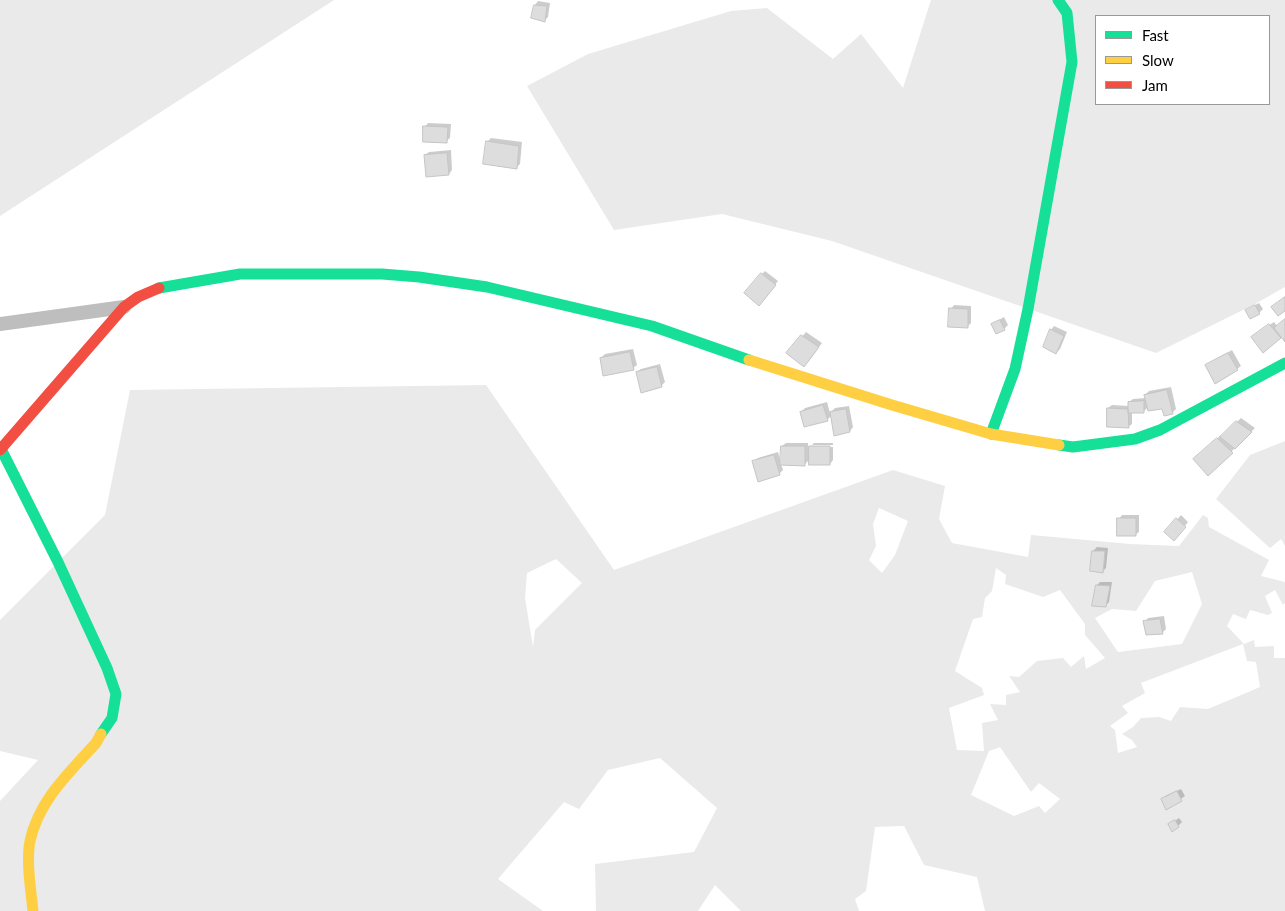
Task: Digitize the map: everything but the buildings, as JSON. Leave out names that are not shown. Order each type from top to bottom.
[{"type":"street","points":[[991,434],[1015,369],[1028,308],[1072,62],[1067,13],[1058,0]]},
{"type":"street","points":[[33,911],[30,883],[30,842],[39,813],[55,789],[96,743],[112,718],[116,694],[107,668],[70,589],[0,448],[124,308],[138,297],[159,288],[240,274],[382,274],[419,277],[487,287],[652,326],[770,367],[991,434],[1073,447],[1135,439],[1160,430],[1285,363]]},
{"type":"street","points":[[0,324],[124,308]]},
{"type":"shaded area","points":[[0,0],[334,0],[0,216]]},
{"type":"shaded area","points":[[931,0],[1285,0],[1285,287],[1156,353],[832,241],[722,214],[614,230],[527,86],[588,54],[731,11],[767,8],[833,59],[861,34],[903,88]]},
{"type":"shaded area","points":[[486,385],[614,570],[893,470],[945,486],[939,519],[952,543],[1028,557],[1031,535],[1130,544],[1179,546],[1203,515],[1208,518],[1209,527],[1269,560],[1261,576],[1285,582],[1285,603],[1283,605],[1275,590],[1265,596],[1272,613],[1268,615],[1250,610],[1246,619],[1233,614],[1227,626],[1244,644],[1254,640],[1255,647],[1274,646],[1274,658],[1285,658],[1285,911],[985,911],[977,877],[924,865],[904,826],[875,827],[866,891],[855,899],[859,911],[741,911],[715,885],[698,911],[596,911],[595,864],[694,852],[717,808],[660,758],[608,770],[579,809],[564,802],[498,879],[543,911],[0,911],[0,801],[38,760],[0,751],[0,620],[105,515],[130,390]],"holes":[[[879,508],[908,521],[895,555],[882,573],[869,560],[876,546],[873,524]],[[556,559],[582,583],[535,630],[533,647],[525,598],[527,573]],[[996,568],[1006,575],[1005,584],[1043,597],[1060,590],[1085,624],[1085,635],[1105,658],[1086,669],[1084,656],[1071,667],[1063,658],[1037,661],[1019,677],[1009,676],[1020,692],[1006,695],[1006,705],[990,704],[998,720],[982,723],[984,751],[957,750],[949,708],[984,695],[982,688],[955,671],[973,619],[982,617],[985,598],[992,591]],[[1192,572],[1202,604],[1182,644],[1118,652],[1095,618],[1112,609],[1136,611],[1155,581]],[[1243,644],[1247,661],[1256,662],[1260,687],[1208,709],[1180,707],[1171,721],[1159,717],[1141,718],[1133,727],[1122,734],[1132,740],[1137,747],[1118,753],[1115,730],[1110,726],[1128,713],[1122,706],[1145,693],[1141,683]],[[1000,747],[1031,792],[1039,783],[1060,799],[1045,813],[1039,806],[1014,816],[971,795],[989,751]]]},
{"type":"shaded area","points":[[1285,441],[1285,546],[1281,539],[1270,548],[1216,499],[1250,455]]},
{"type":"traffic: fast","points":[[991,434],[1015,369],[1028,309],[1072,62],[1067,13],[1058,0]]},
{"type":"traffic: fast","points":[[159,288],[240,274],[382,274],[419,277],[487,287],[652,326],[749,360]]},
{"type":"traffic: fast","points":[[1059,445],[1073,447],[1135,439],[1160,430],[1285,363]]},
{"type":"traffic: fast","points":[[0,447],[58,562],[107,668],[116,694],[112,718],[101,734]]},
{"type":"traffic: slow","points":[[749,360],[991,434],[1059,445]]},
{"type":"traffic: slow","points":[[33,911],[28,858],[34,826],[56,788],[96,743],[101,734]]},
{"type":"traffic: jam","points":[[0,450],[124,307],[138,297],[159,288]]}]
